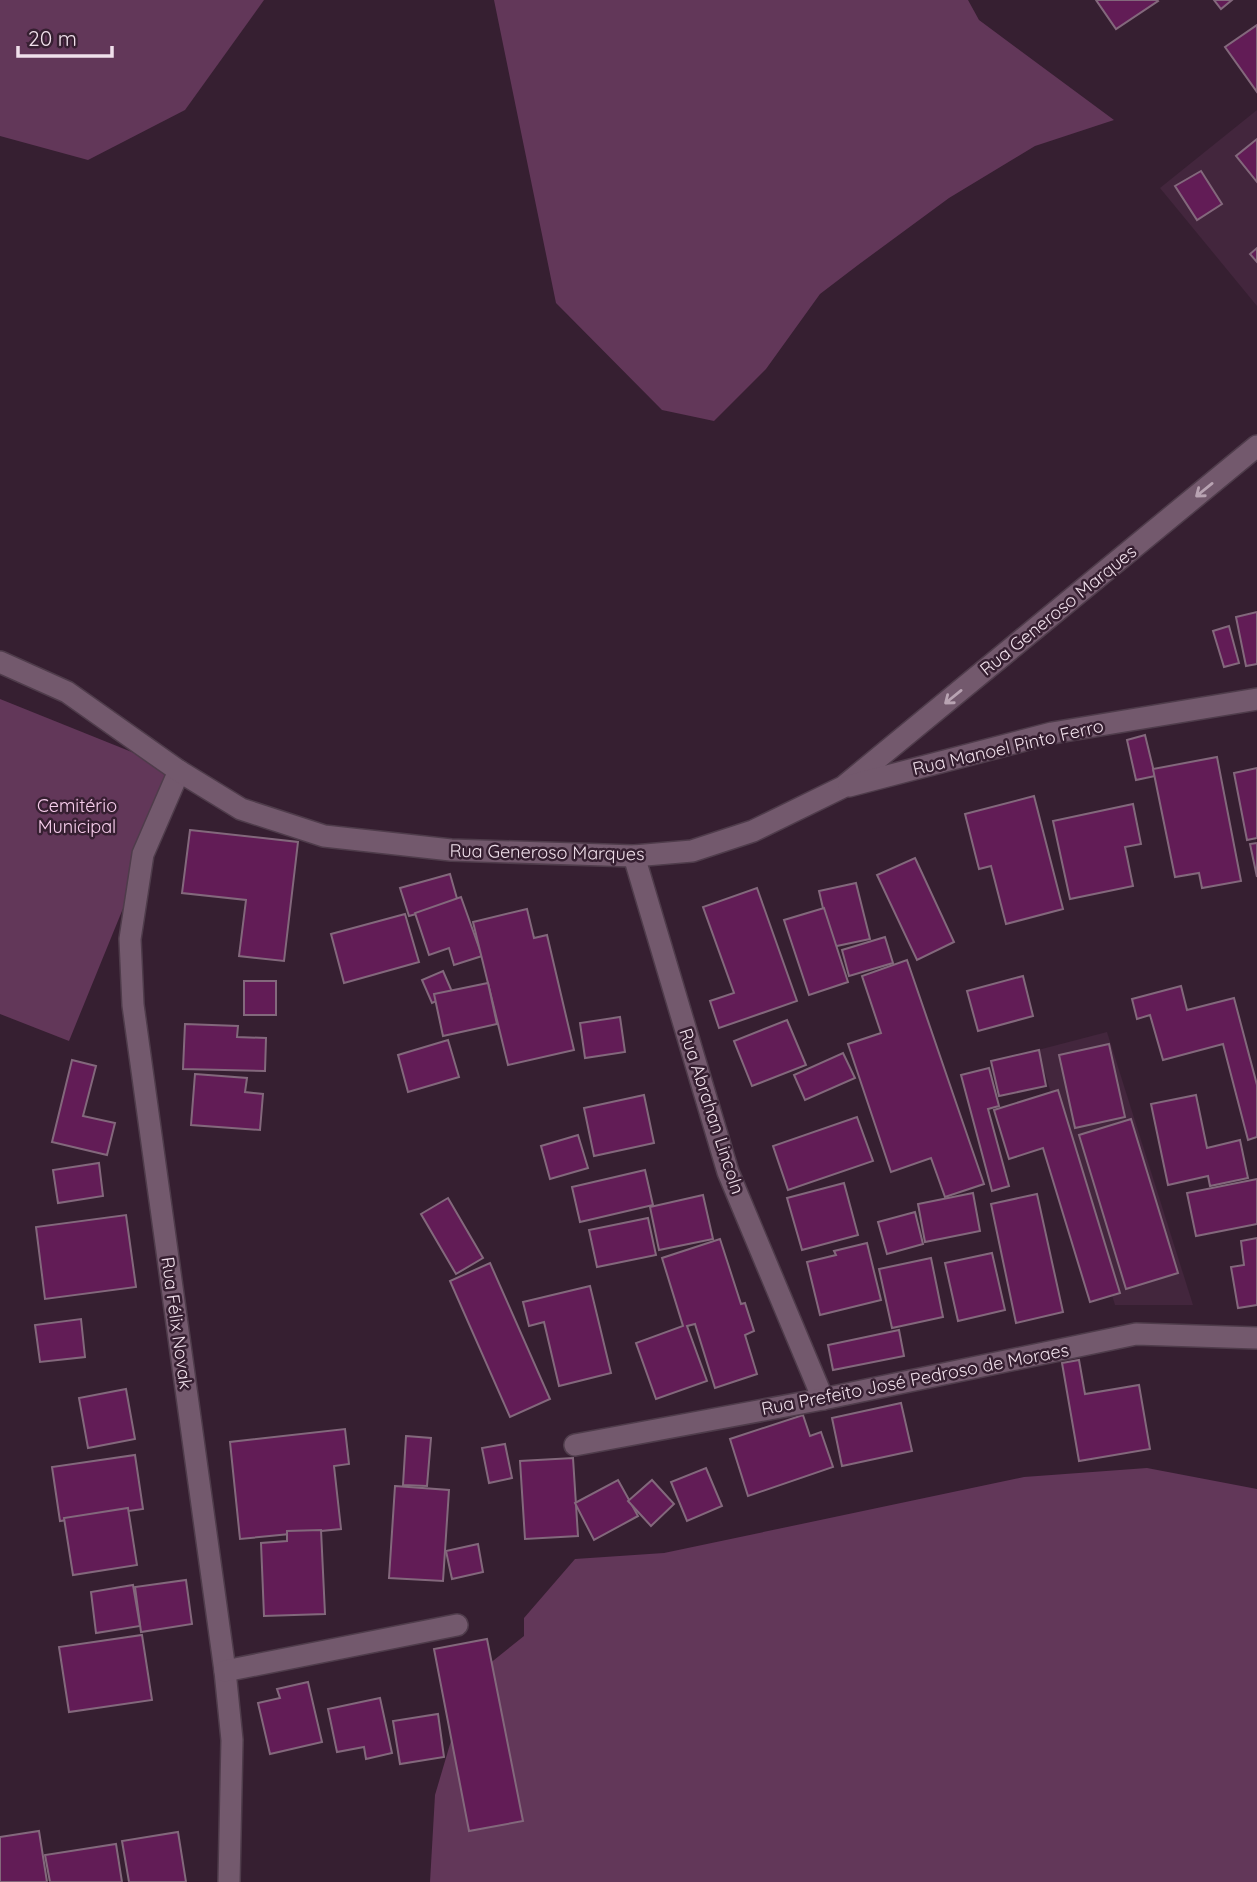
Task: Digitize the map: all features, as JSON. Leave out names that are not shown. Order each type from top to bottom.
[{"type":"street","name":"Rua Generoso Marques","points":[[0,662],[67,692],[179,771],[241,809],[324,836],[451,850],[634,856],[692,851],[753,831],[843,787],[1257,446]]},
{"type":"street","name":"Rua Manoel Pinto Ferro","points":[[843,787],[1052,733],[1257,699]]},
{"type":"street","name":"Rua Félix Novak","points":[[179,771],[143,854],[130,939],[133,1004],[225,1671],[232,1740],[229,1882]]},
{"type":"street","name":"Rua Abrahan Lincoln","points":[[634,856],[728,1172],[823,1399]]},
{"type":"street","name":"Rua Prefeito José Pedroso de Moraes","points":[[575,1445],[823,1399],[1136,1334],[1257,1338]]},
{"type":"street","points":[[225,1671],[457,1625]]},
{"type":"shaded area","points":[[1257,110],[1257,306],[1160,188]]},
{"type":"shaded area","points":[[1107,1032],[1193,1305],[1115,1305],[1038,1050]]},
{"type":"green space","points":[[0,0],[264,0],[185,110],[88,160],[0,136]]},
{"type":"green space","points":[[494,0],[968,0],[979,20],[1114,120],[1035,146],[949,198],[858,265],[820,294],[766,369],[714,421],[662,410],[556,303]]},
{"type":"green space","name":"Cemitério Municipal","points":[[0,699],[179,771],[69,1041],[0,1014]]},
{"type":"green space","points":[[1147,1468],[1257,1489],[1257,1882],[430,1882],[435,1795],[469,1680],[524,1636],[524,1618],[575,1559],[664,1553],[1024,1477]]},
{"type":"building","points":[[1096,0],[1157,0],[1158,1],[1116,29]]},
{"type":"building","points":[[1214,0],[1232,0],[1221,9]]},
{"type":"building","points":[[1257,25],[1257,92],[1225,47]]},
{"type":"building","points":[[1257,139],[1257,182],[1236,156]]},
{"type":"building","points":[[1201,171],[1222,204],[1197,220],[1175,186]]},
{"type":"building","points":[[1257,248],[1257,262],[1250,254]]},
{"type":"building","points":[[1257,612],[1257,664],[1246,666],[1236,617]]},
{"type":"building","points":[[1229,626],[1239,663],[1224,667],[1213,631]]},
{"type":"building","points":[[1145,735],[1155,776],[1136,780],[1127,740]]},
{"type":"building","points":[[1217,757],[1241,881],[1202,888],[1199,873],[1175,877],[1153,769]]},
{"type":"building","points":[[1257,768],[1257,838],[1247,840],[1234,773]]},
{"type":"building","points":[[1034,796],[1063,909],[1006,924],[991,866],[979,869],[965,814]]},
{"type":"building","points":[[1133,804],[1141,844],[1125,847],[1133,886],[1070,899],[1053,821]]},
{"type":"building","points":[[190,830],[298,842],[284,961],[239,956],[246,900],[182,893]]},
{"type":"building","points":[[1257,843],[1257,877],[1250,844]]},
{"type":"building","points":[[915,858],[954,942],[917,960],[877,875]]},
{"type":"building","points":[[450,874],[458,902],[409,916],[400,888]]},
{"type":"building","points":[[856,883],[870,939],[832,947],[819,891]]},
{"type":"building","points":[[757,888],[797,1001],[719,1028],[710,1001],[734,993],[703,907]]},
{"type":"building","points":[[461,897],[482,956],[454,965],[449,948],[429,955],[415,913]]},
{"type":"building","points":[[824,908],[848,982],[809,995],[784,920]]},
{"type":"building","points":[[527,909],[534,938],[547,935],[574,1050],[508,1065],[473,922]]},
{"type":"building","points":[[405,914],[419,962],[344,983],[331,934]]},
{"type":"building","points":[[885,937],[893,963],[849,976],[842,950]]},
{"type":"building","points":[[907,960],[984,1184],[945,1197],[931,1158],[891,1172],[848,1044],[881,1033],[862,976]]},
{"type":"building","points":[[443,971],[453,994],[432,1003],[422,980]]},
{"type":"building","points":[[1023,976],[1033,1016],[978,1031],[967,991]]},
{"type":"building","points":[[244,981],[276,981],[276,1015],[244,1015]]},
{"type":"building","points":[[488,983],[497,1024],[443,1036],[434,994]]},
{"type":"building","points":[[1181,986],[1187,1010],[1234,998],[1257,1085],[1257,1137],[1248,1140],[1223,1044],[1163,1060],[1150,1015],[1137,1019],[1132,999]]},
{"type":"building","points":[[620,1017],[625,1052],[585,1058],[580,1023]]},
{"type":"building","points":[[787,1020],[806,1065],[752,1086],[734,1041]]},
{"type":"building","points":[[185,1024],[238,1026],[237,1037],[266,1038],[265,1071],[183,1069]]},
{"type":"building","points":[[448,1040],[459,1077],[408,1092],[398,1055]]},
{"type":"building","points":[[1109,1044],[1125,1117],[1075,1128],[1059,1055]]},
{"type":"building","points":[[1039,1050],[1046,1086],[999,1096],[991,1061]]},
{"type":"building","points":[[843,1053],[855,1078],[805,1100],[794,1075]]},
{"type":"building","points":[[72,1060],[96,1066],[83,1116],[115,1123],[107,1155],[52,1142]]},
{"type":"building","points":[[989,1068],[999,1106],[988,1109],[1009,1186],[992,1191],[961,1075]]},
{"type":"building","points":[[195,1074],[247,1078],[245,1092],[263,1094],[260,1130],[191,1125]]},
{"type":"building","points":[[1058,1090],[1120,1293],[1090,1302],[1043,1148],[1009,1159],[994,1110]]},
{"type":"building","points":[[644,1095],[654,1143],[594,1156],[584,1108]]},
{"type":"building","points":[[1196,1095],[1207,1148],[1240,1140],[1248,1178],[1210,1186],[1208,1176],[1168,1185],[1151,1104]]},
{"type":"building","points":[[857,1117],[873,1161],[788,1190],[773,1146]]},
{"type":"building","points":[[1131,1119],[1178,1273],[1126,1289],[1079,1135]]},
{"type":"building","points":[[578,1135],[588,1168],[550,1179],[541,1146]]},
{"type":"building","points":[[99,1163],[103,1196],[58,1203],[53,1170]]},
{"type":"building","points":[[645,1170],[653,1205],[580,1222],[572,1187]]},
{"type":"building","points":[[1257,1179],[1257,1224],[1196,1236],[1187,1193]]},
{"type":"building","points":[[844,1183],[858,1235],[802,1250],[787,1198]]},
{"type":"building","points":[[973,1193],[980,1231],[925,1242],[918,1204]]},
{"type":"building","points":[[1037,1194],[1063,1312],[1016,1323],[991,1204]]},
{"type":"building","points":[[703,1195],[713,1239],[659,1250],[650,1207]]},
{"type":"building","points":[[448,1198],[483,1258],[456,1274],[421,1214]]},
{"type":"building","points":[[915,1212],[923,1244],[887,1254],[878,1222]]},
{"type":"building","points":[[126,1215],[136,1287],[45,1299],[36,1227]]},
{"type":"building","points":[[648,1218],[656,1255],[597,1267],[589,1230]]},
{"type":"building","points":[[1257,1238],[1257,1305],[1238,1308],[1231,1267],[1244,1265],[1241,1241]]},
{"type":"building","points":[[720,1239],[741,1304],[745,1303],[754,1331],[745,1335],[757,1374],[715,1388],[695,1324],[687,1326],[707,1381],[656,1399],[636,1343],[683,1326],[662,1258]]},
{"type":"building","points":[[867,1243],[881,1300],[820,1315],[807,1262],[836,1255],[834,1251]]},
{"type":"building","points":[[992,1253],[1005,1310],[958,1321],[945,1263]]},
{"type":"building","points":[[931,1258],[943,1317],[892,1328],[879,1269]]},
{"type":"building","points":[[490,1263],[550,1399],[510,1417],[450,1281]]},
{"type":"building","points":[[590,1286],[611,1373],[559,1386],[544,1322],[529,1326],[523,1302]]},
{"type":"building","points":[[81,1319],[85,1357],[40,1362],[35,1325]]},
{"type":"building","points":[[899,1330],[904,1356],[833,1370],[828,1345]]},
{"type":"building","points":[[1079,1360],[1085,1394],[1139,1385],[1150,1449],[1079,1461],[1062,1363]]},
{"type":"building","points":[[126,1389],[135,1439],[88,1448],[79,1398]]},
{"type":"building","points":[[901,1403],[912,1451],[842,1466],[832,1418]]},
{"type":"building","points":[[803,1415],[810,1436],[821,1432],[833,1467],[748,1496],[730,1439]]},
{"type":"building","points":[[345,1429],[349,1464],[334,1466],[341,1529],[240,1539],[230,1442]]},
{"type":"building","points":[[406,1436],[431,1438],[427,1486],[403,1485]]},
{"type":"building","points":[[505,1444],[512,1478],[489,1483],[482,1448]]},
{"type":"building","points":[[135,1455],[143,1509],[60,1521],[52,1467]]},
{"type":"building","points":[[573,1458],[578,1536],[525,1539],[520,1461]]},
{"type":"building","points":[[706,1468],[722,1506],[687,1521],[671,1482]]},
{"type":"building","points":[[618,1480],[638,1516],[594,1540],[575,1503]]},
{"type":"building","points":[[652,1480],[674,1504],[651,1526],[628,1501]]},
{"type":"building","points":[[395,1486],[449,1490],[443,1581],[389,1578]]},
{"type":"building","points":[[128,1508],[137,1565],[73,1575],[64,1518]]},
{"type":"building","points":[[321,1530],[325,1614],[264,1616],[261,1543],[287,1541],[287,1531]]},
{"type":"building","points":[[478,1544],[483,1572],[452,1579],[446,1551]]},
{"type":"building","points":[[186,1580],[192,1624],[141,1632],[135,1587]]},
{"type":"building","points":[[133,1585],[140,1626],[96,1633],[91,1592]]},
{"type":"building","points":[[142,1635],[152,1700],[69,1712],[59,1647]]},
{"type":"building","points":[[487,1639],[523,1821],[469,1831],[434,1649]]},
{"type":"building","points":[[308,1682],[322,1742],[270,1754],[258,1703],[280,1698],[277,1689]]},
{"type":"building","points":[[380,1698],[392,1753],[366,1759],[364,1747],[337,1752],[328,1709]]},
{"type":"building","points":[[438,1714],[444,1757],[400,1764],[393,1721]]},
{"type":"building","points":[[39,1831],[47,1882],[0,1882],[0,1837]]},
{"type":"building","points":[[178,1832],[186,1882],[129,1882],[122,1841]]},
{"type":"building","points":[[116,1844],[122,1882],[50,1882],[45,1855]]}]
